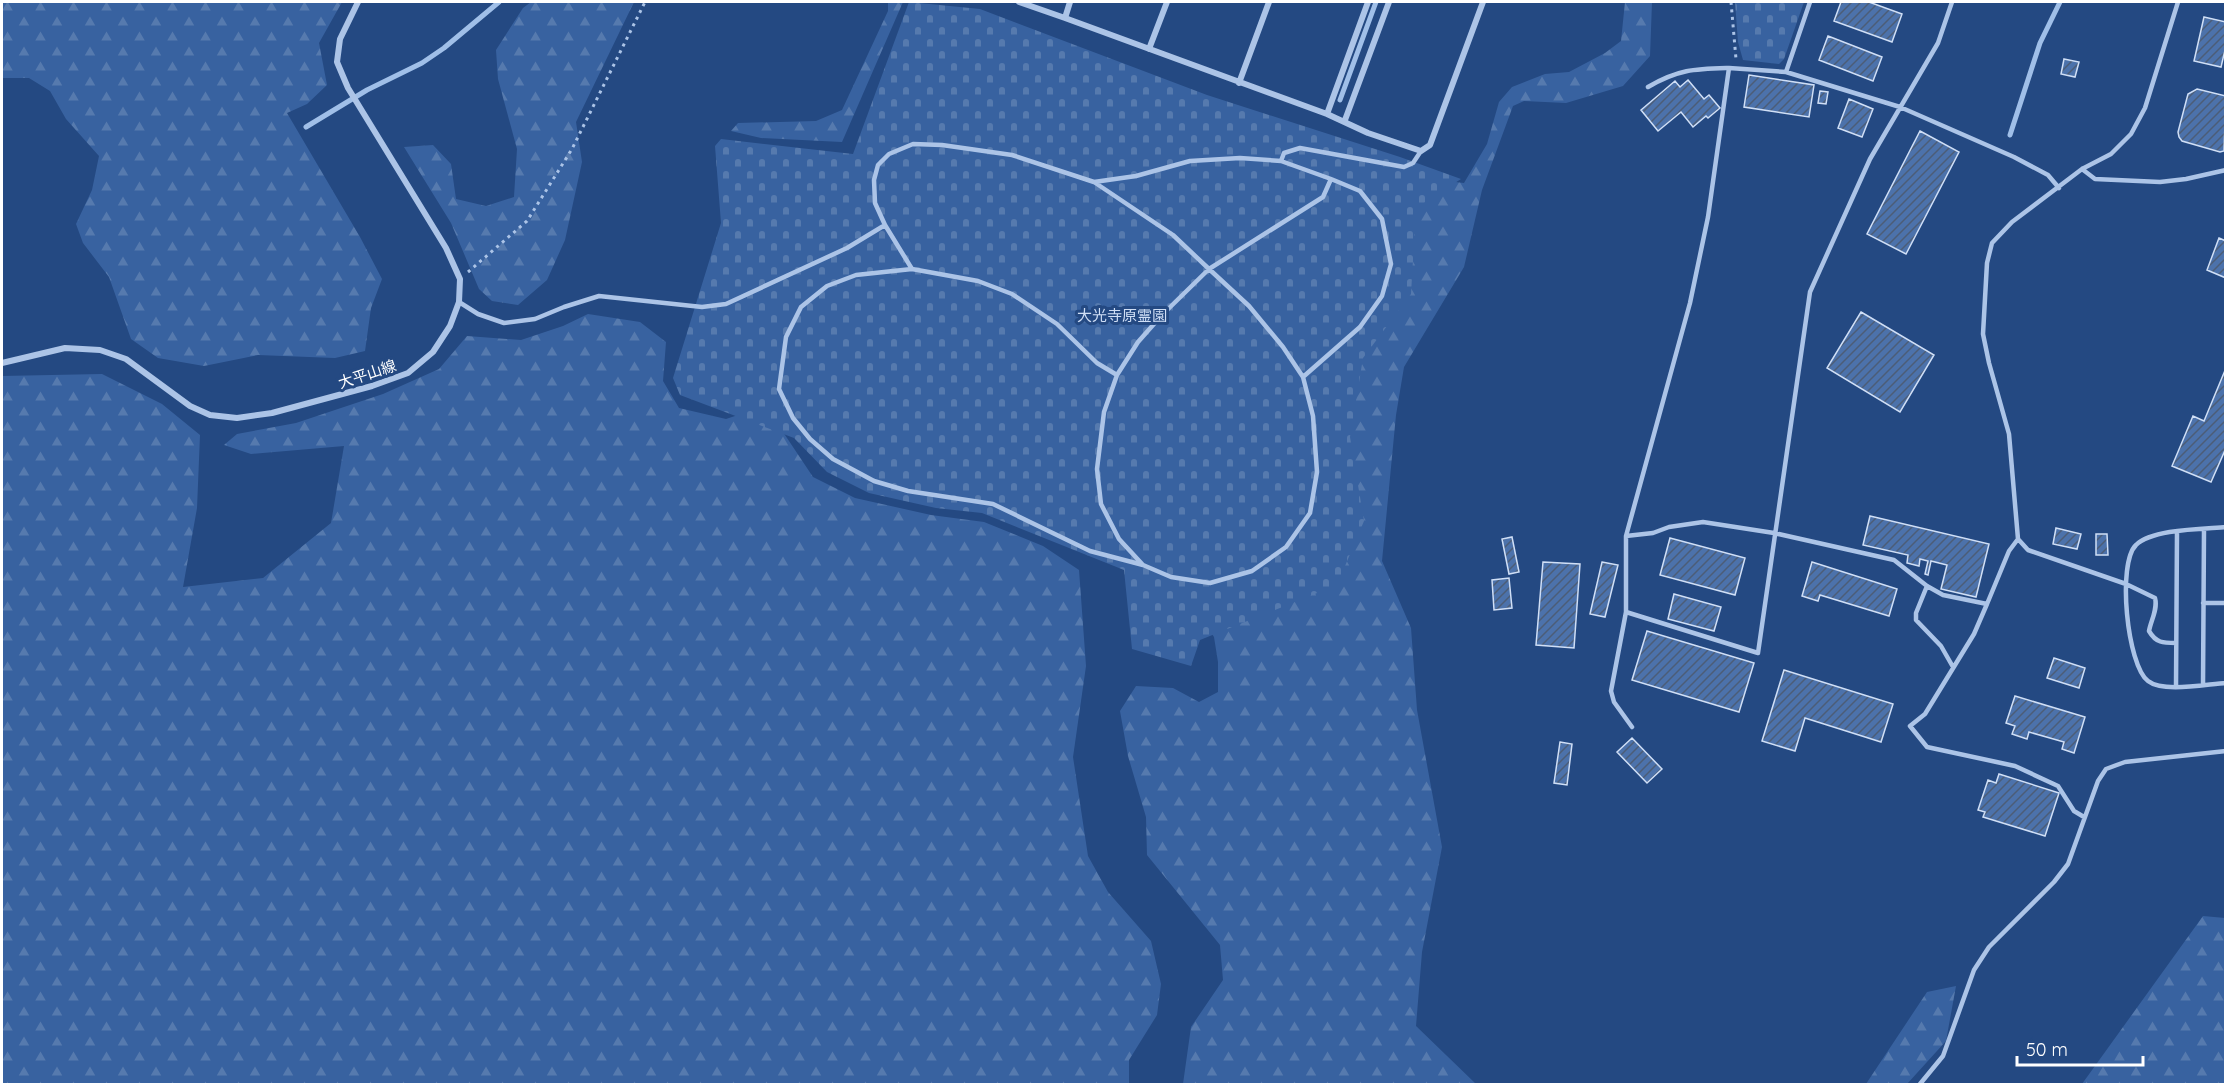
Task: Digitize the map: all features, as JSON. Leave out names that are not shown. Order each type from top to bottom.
[{"type":"street","name":"大平山線","points":[[2,363],[65,348],[100,350],[126,359],[190,406],[210,415],[237,418],[273,413],[372,386],[408,373],[433,352],[450,326],[459,302],[460,279],[446,248],[348,88],[338,62],[340,39],[358,2]]},
{"type":"street","points":[[1019,2],[1345,120],[1368,133],[1421,151],[1430,145],[1483,2]]},
{"type":"street","points":[[1065,18],[1070,2]]},
{"type":"street","points":[[1149,49],[1167,2]]},
{"type":"street","points":[[1239,83],[1269,2]]},
{"type":"street","points":[[1327,114],[1368,2]]},
{"type":"street","points":[[1345,120],[1389,2]]},
{"type":"lane","points":[[1786,72],[1810,2]]},
{"type":"lane","points":[[1626,612],[1758,653],[1810,292],[1870,159],[1938,43],[1952,2]]},
{"type":"lane","points":[[2176,643],[2162,643],[2154,639],[2149,631],[2157,605],[2155,598],[2126,584],[2028,550],[2018,539],[2009,434],[1983,334],[1987,263],[1992,243],[2012,222],[2082,169],[2111,154],[2131,134],[2145,108],[2178,2]]},
{"type":"lane","points":[[1648,87],[1668,75],[1690,69],[1736,67],[1786,72],[1900,107],[2014,157],[2048,175],[2059,188]]},
{"type":"lane","points":[[1632,727],[1614,702],[1611,691],[1626,612],[1626,536],[1690,303],[1708,217],[1729,68]]},
{"type":"lane","points":[[912,269],[885,225],[875,202],[874,180],[879,165],[889,154],[913,144],[942,145],[1012,155],[1094,182],[1173,235],[1249,306],[1283,347],[1303,377],[1312,416],[1317,472],[1310,513],[1286,547],[1252,571],[1210,583],[1171,577],[1143,565],[1090,551],[993,504],[908,491],[874,481],[833,459],[810,439],[793,418],[779,388],[786,337],[801,307],[827,286],[856,275],[912,269],[978,281],[1012,294],[1057,324],[1097,363],[1117,375]]},
{"type":"lane","points":[[1281,161],[1284,153],[1300,148],[1404,167],[1413,164],[1421,151]]},
{"type":"lane","points":[[1094,182],[1136,176],[1190,161],[1240,158],[1281,161],[1360,191],[1382,219],[1390,264],[1382,296],[1360,327],[1303,377]]},
{"type":"lane","points":[[2082,169],[2095,179],[2160,182],[2226,170]]},
{"type":"lane","points":[[1143,565],[1119,538],[1101,504],[1098,457],[1104,412],[1117,375],[1138,342],[1161,316],[1209,270],[1323,197],[1332,179]]},
{"type":"lane","points":[[459,302],[478,314],[504,323],[535,319],[599,296],[702,307],[726,304],[847,248],[885,225]]},
{"type":"lane","points":[[1626,536],[1653,533],[1669,527],[1704,522],[1774,534],[1894,560],[1927,586],[1943,595],[1987,604]]},
{"type":"lane","points":[[2226,528],[2163,533],[2136,544],[2128,556],[2126,584],[2131,646],[2141,673],[2149,682],[2165,687],[2226,683]]},
{"type":"lane","points":[[2203,685],[2204,529]]},
{"type":"lane","points":[[2176,686],[2177,532]]},
{"type":"lane","points":[[2018,539],[2009,551],[1974,634],[1925,714],[1910,726],[1927,747],[2015,766],[2058,786],[2074,812],[2084,817]]},
{"type":"lane","points":[[1927,586],[1916,613],[1916,620],[1941,646],[1953,667]]},
{"type":"lane","points":[[2203,603],[2226,603]]},
{"type":"lane","points":[[1920,1084],[1943,1056],[1974,970],[1989,947],[2054,882],[2068,864],[2098,781],[2106,769],[2125,762],[2226,751]]},
{"type":"path","points":[[460,279],[526,221],[572,149],[645,2]]},
{"type":"path","points":[[1731,2],[1737,49],[1736,67]]},
{"type":"green space","points":[[2,2],[342,2],[319,43],[327,85],[307,104],[287,113],[382,279],[371,308],[365,351],[335,358],[258,355],[204,366],[158,358],[131,339],[109,277],[83,243],[76,224],[92,190],[99,156],[66,119],[50,91],[29,78],[2,78]]},
{"type":"green space","points":[[531,2],[634,2],[576,122],[582,162],[565,240],[547,280],[518,305],[492,301],[479,289],[451,223],[404,147],[433,145],[451,164],[456,199],[486,206],[514,197],[517,149],[498,79],[496,50],[523,8]]},
{"type":"green space","points":[[888,2],[903,2],[842,142],[761,138],[731,131],[738,123],[816,121],[842,110],[888,11]]},
{"type":"green space","name":"大光寺原霊園","points":[[909,2],[980,9],[1207,95],[1461,179],[1416,208],[1411,294],[1363,358],[1350,437],[1364,521],[1337,585],[1200,640],[1191,666],[1132,649],[1124,570],[982,513],[936,508],[869,493],[827,472],[794,438],[680,395],[673,378],[721,223],[715,146],[721,139],[853,154]]},
{"type":"green space","points":[[1625,2],[1652,2],[1650,56],[1623,86],[1566,103],[1524,101],[1513,106],[1482,190],[1464,267],[1404,367],[1396,415],[1382,561],[1411,628],[1417,710],[1442,847],[1422,952],[1416,1026],[1476,1084],[1183,1084],[1191,1027],[1223,980],[1220,945],[1147,855],[1146,817],[1128,756],[1120,711],[1136,686],[1173,688],[1199,702],[1218,692],[1218,662],[1214,637],[1199,614],[1380,197],[1439,180],[1464,183],[1487,144],[1499,102],[1512,87],[1545,74],[1569,72],[1605,53],[1621,41]]},
{"type":"green space","points":[[1735,2],[1804,2],[1784,59],[1779,64],[1743,60],[1738,42]]},
{"type":"green space","points":[[588,314],[640,322],[666,342],[663,381],[679,408],[726,419],[753,410],[777,423],[813,477],[855,498],[931,515],[984,522],[1043,546],[1079,570],[1086,666],[1073,757],[1088,856],[1108,892],[1151,941],[1161,984],[1157,1015],[1129,1060],[1129,1084],[2,1084],[2,376],[102,374],[162,404],[200,435],[197,508],[183,587],[263,578],[331,523],[344,446],[251,454],[224,445],[237,434],[296,423],[383,394],[439,369],[467,336],[521,340],[563,326]]},
{"type":"green space","points":[[2203,916],[2225,918],[2225,1084],[2082,1084]]},
{"type":"green space","points":[[1956,986],[1946,1041],[1907,1084],[1866,1084],[1927,992]]},
{"type":"building","points":[[1841,2],[1869,2],[1902,14],[1892,42],[1834,21]]},
{"type":"building","points":[[2204,17],[2226,22],[2226,46],[2221,67],[2194,61]]},
{"type":"building","points":[[1828,36],[1882,57],[1873,81],[1819,60]]},
{"type":"building","points":[[2064,59],[2079,62],[2075,77],[2061,74]]},
{"type":"building","points":[[1749,75],[1814,85],[1809,117],[1744,107]]},
{"type":"building","points":[[1688,80],[1704,99],[1709,95],[1720,108],[1693,127],[1681,112],[1658,131],[1641,110],[1675,81],[1680,87]]},
{"type":"building","points":[[2197,89],[2226,96],[2224,151],[2220,152],[2182,141],[2179,137],[2178,132],[2188,94]]},
{"type":"building","points":[[1820,91],[1828,92],[1826,104],[1818,103]]},
{"type":"building","points":[[1849,99],[1873,109],[1862,137],[1838,128]]},
{"type":"building","points":[[1920,131],[1959,152],[1906,254],[1867,234]]},
{"type":"building","points":[[2219,238],[2226,241],[2226,278],[2207,270]]},
{"type":"building","points":[[1861,312],[1934,355],[1900,412],[1827,368]]},
{"type":"building","points":[[2226,368],[2226,448],[2211,482],[2172,466],[2193,416],[2204,421]]},
{"type":"building","points":[[1870,516],[1989,544],[1976,597],[1941,589],[1947,565],[1931,561],[1928,575],[1925,574],[1928,561],[1920,559],[1919,566],[1907,563],[1908,555],[1863,545]]},
{"type":"building","points":[[2056,528],[2081,534],[2077,549],[2053,544]]},
{"type":"building","points":[[2096,534],[2107,534],[2108,555],[2096,555]]},
{"type":"building","points":[[1512,537],[1519,572],[1509,574],[1502,539]]},
{"type":"building","points":[[1670,538],[1745,558],[1735,595],[1660,575]]},
{"type":"building","points":[[1543,562],[1580,564],[1574,648],[1536,645]]},
{"type":"building","points":[[1602,562],[1618,565],[1605,617],[1590,614]]},
{"type":"building","points":[[1812,562],[1897,589],[1889,616],[1820,595],[1818,601],[1802,596]]},
{"type":"building","points":[[1509,578],[1512,608],[1494,610],[1492,580]]},
{"type":"building","points":[[1674,594],[1721,607],[1714,631],[1668,619]]},
{"type":"building","points":[[1647,631],[1754,663],[1739,712],[1632,680]]},
{"type":"building","points":[[2054,658],[2085,668],[2079,688],[2047,678]]},
{"type":"building","points":[[1784,670],[1893,704],[1881,742],[1805,718],[1795,751],[1762,741]]},
{"type":"building","points":[[2015,696],[2085,717],[2074,753],[2062,749],[2064,742],[2029,732],[2027,739],[2012,734],[2015,726],[2006,723]]},
{"type":"building","points":[[1632,738],[1662,769],[1647,783],[1617,752]]},
{"type":"building","points":[[1560,742],[1572,744],[1567,785],[1554,783]]},
{"type":"building","points":[[1999,774],[2059,793],[2045,836],[1983,817],[1985,812],[1978,810],[1988,780],[1996,783]]},
{"type":"waterway","points":[[306,127],[367,90],[422,63],[444,48],[499,2]]},
{"type":"waterway","points":[[1340,100],[1376,2]]},
{"type":"waterway","points":[[2010,135],[2040,43],[2060,2]]}]
